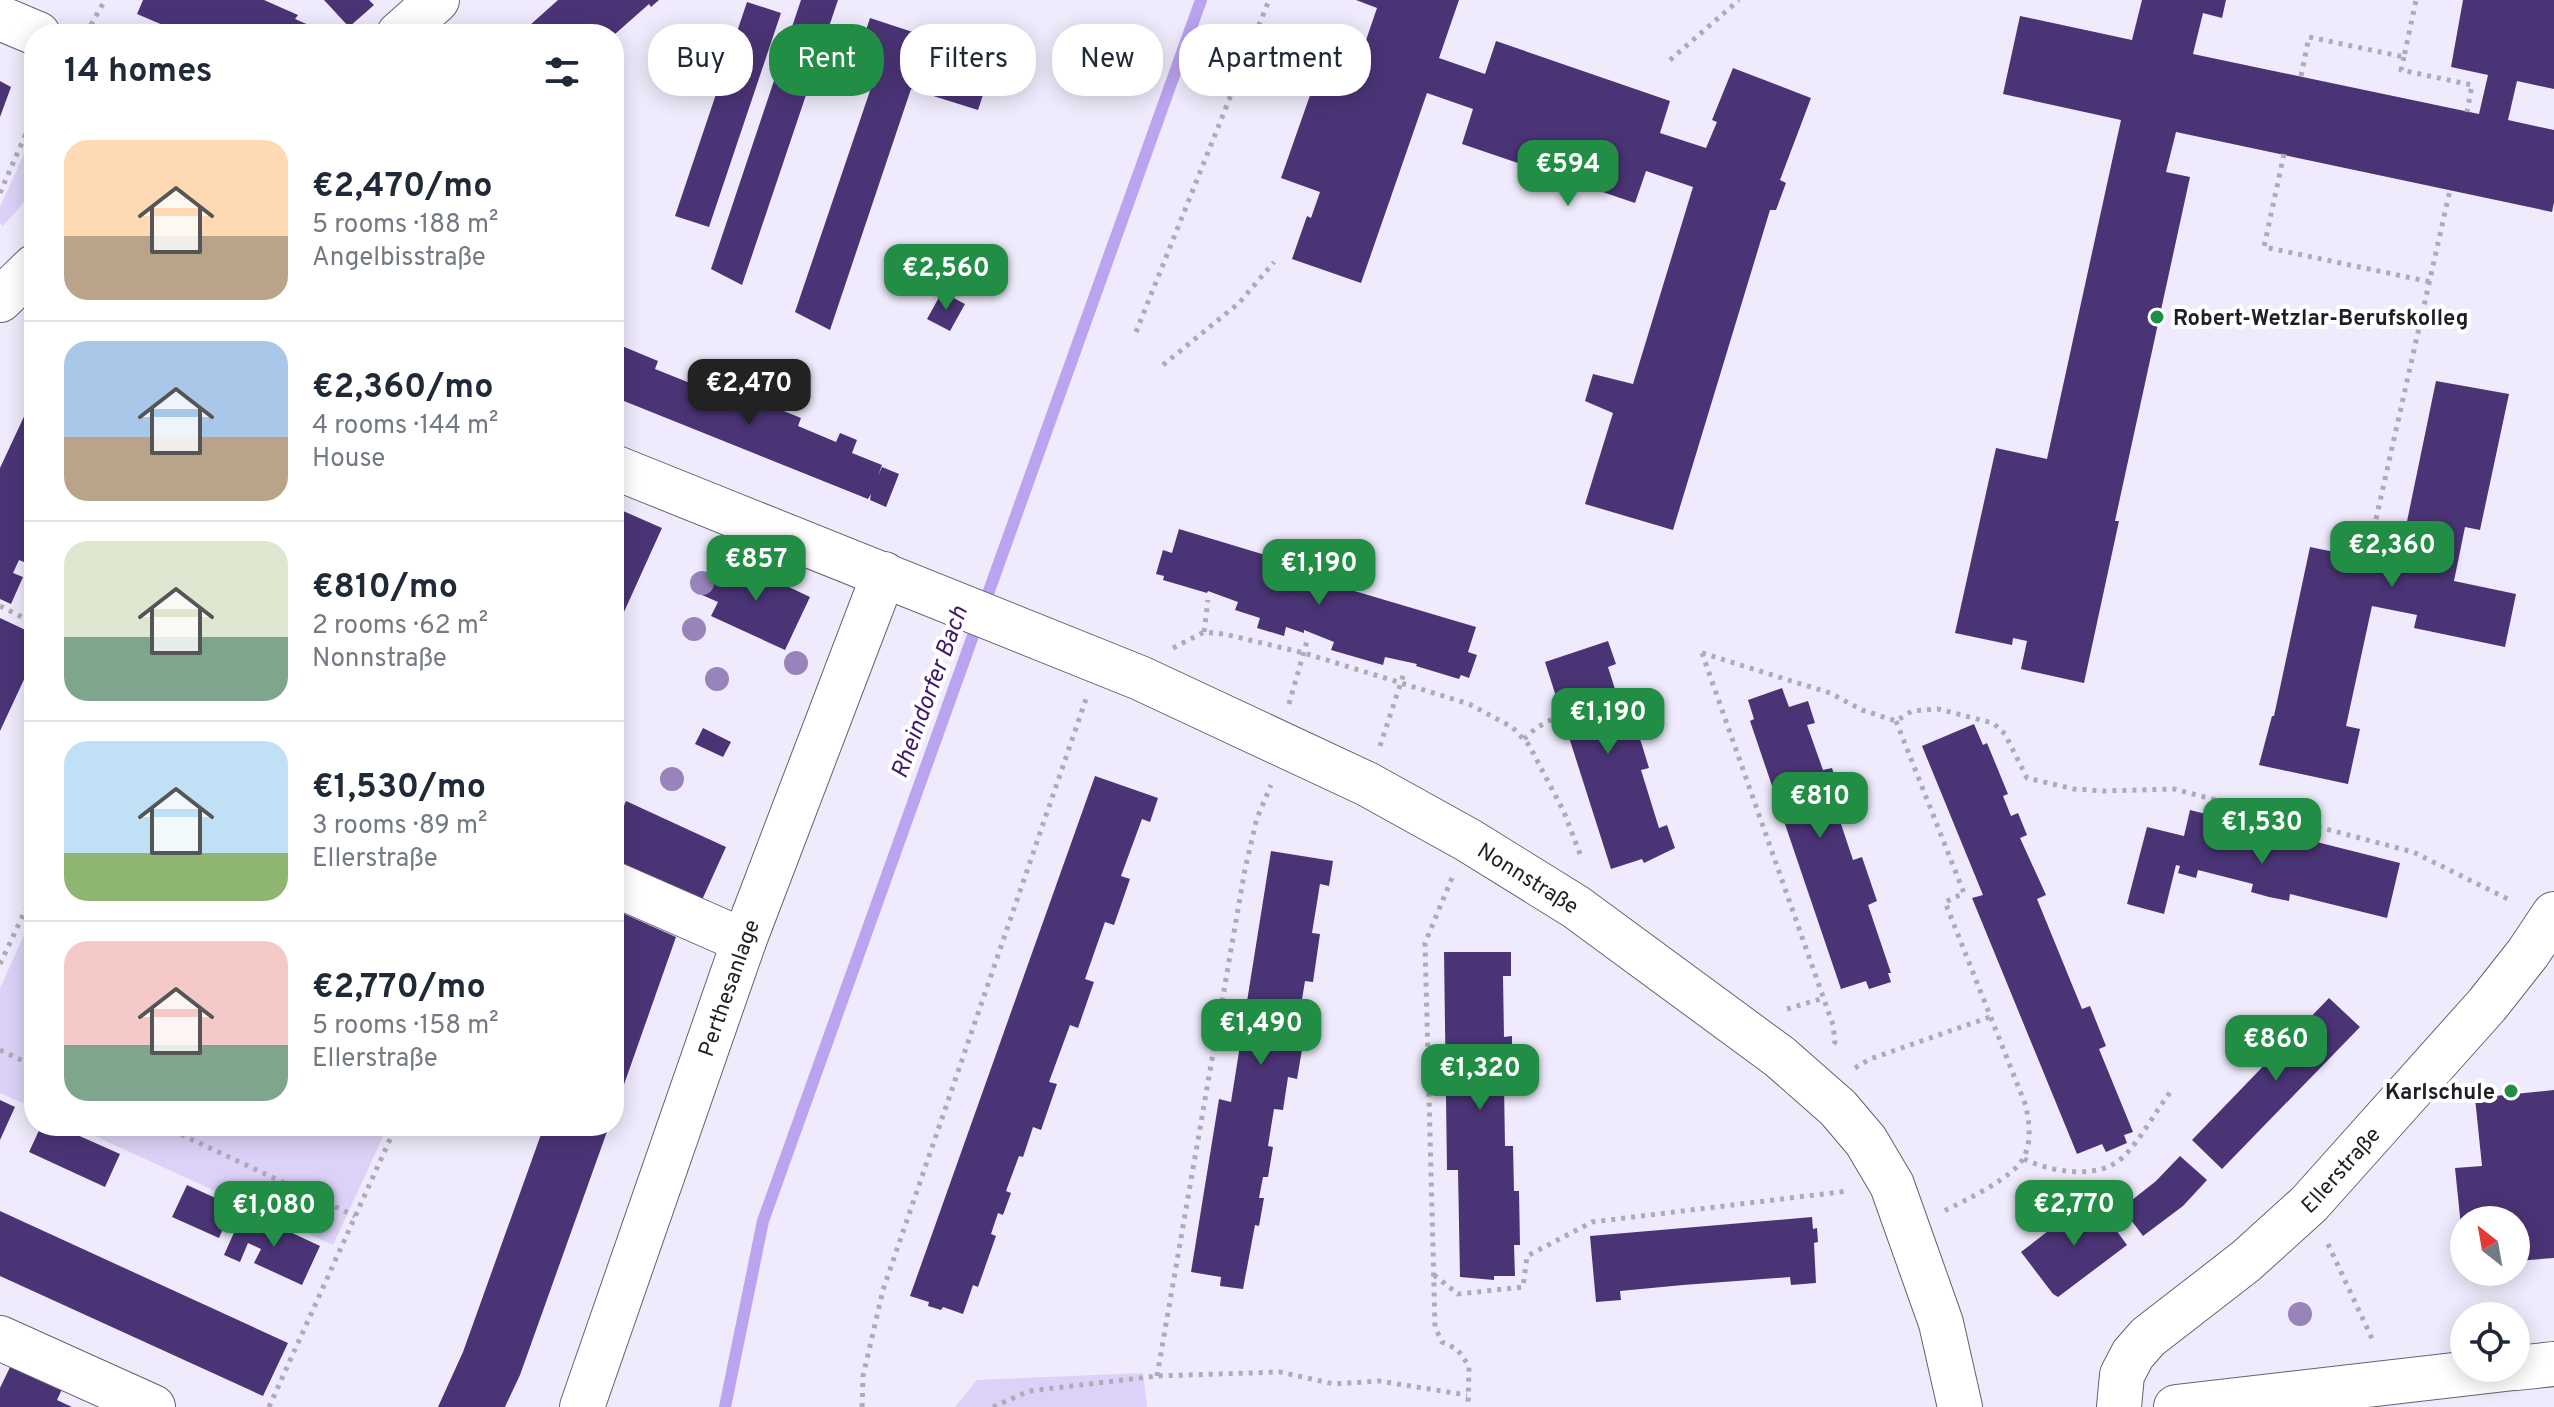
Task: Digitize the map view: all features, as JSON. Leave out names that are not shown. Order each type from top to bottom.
[{"type":"street","points":[[410,24],[437,0]]},
{"type":"street","points":[[0,18],[24,28]]},
{"type":"street","points":[[0,300],[24,277]]},
{"type":"street","name":"Nonnstraße","points":[[624,471],[1140,678],[1367,784],[1468,840],[1576,907],[1730,1018],[1818,1090],[1866,1141],[1892,1185],[1941,1323],[1960,1407]]},
{"type":"street","name":"Perthesanlage","points":[[582,1407],[744,941],[884,574]]},
{"type":"street","points":[[624,888],[744,941]]},
{"type":"street","name":"Ellerstraße","points":[[2119,1407],[2122,1375],[2133,1354],[2148,1337],[2246,1261],[2309,1204],[2487,1005],[2552,918]]},
{"type":"street","points":[[0,1338],[153,1407]]},
{"type":"street","points":[[2530,1366],[2554,1364]]},
{"type":"street","points":[[2176,1407],[2450,1374]]},
{"type":"path","points":[[92,24],[105,0]]},
{"type":"path","points":[[1136,332],[1269,0]]},
{"type":"path","points":[[1670,60],[1739,0]]},
{"type":"path","points":[[2416,0],[2401,70],[2472,85],[2467,112]]},
{"type":"path","points":[[2301,76],[2309,37],[2404,57]]},
{"type":"path","points":[[0,193],[24,138]]},
{"type":"path","points":[[2284,154],[2264,247],[2431,282]]},
{"type":"path","points":[[2376,519],[2450,190]]},
{"type":"path","points":[[1163,365],[1239,303],[1274,262]]},
{"type":"path","points":[[1204,632],[1208,600]]},
{"type":"path","points":[[0,606],[24,618]]},
{"type":"path","points":[[1140,678],[1169,650],[1204,632],[1304,653],[1469,704],[1512,727],[1524,739],[1564,812],[1584,867],[1576,907]]},
{"type":"path","points":[[1304,653],[1307,641]]},
{"type":"path","points":[[1818,1090],[1835,1042],[1833,1025],[1702,653],[1830,693],[1862,710],[1896,721],[1912,711],[1938,709],[1993,723],[2005,734],[2027,778],[2074,789],[2174,789],[2413,852],[2552,918]]},
{"type":"path","points":[[862,1407],[863,1376],[883,1290],[1100,661]]},
{"type":"path","points":[[1367,784],[1405,670]]},
{"type":"path","points":[[1524,739],[1554,718]]},
{"type":"path","points":[[1896,721],[1964,893],[1945,902],[2026,1106],[2030,1129],[2024,1159],[1989,1188],[1908,1230]]},
{"type":"path","points":[[1157,1376],[1245,869],[1257,818],[1286,748]]},
{"type":"path","points":[[1468,840],[1425,943],[1435,1327],[1442,1342],[1457,1349],[1469,1366],[1468,1407]]},
{"type":"path","points":[[0,964],[24,915]]},
{"type":"path","points":[[1778,1011],[1824,998]]},
{"type":"path","points":[[1818,1090],[1870,1059],[1990,1017]]},
{"type":"path","points":[[0,1050],[24,1061]]},
{"type":"path","points":[[2024,1159],[2040,1167],[2085,1172],[2122,1159],[2172,1090]]},
{"type":"path","points":[[184,1136],[355,1216]]},
{"type":"path","points":[[269,1407],[391,1136]]},
{"type":"path","points":[[1434,1275],[1458,1294],[1523,1287],[1527,1256],[1592,1222],[1892,1185]]},
{"type":"path","points":[[2309,1204],[2391,1380]]},
{"type":"path","points":[[993,1407],[1029,1391],[1157,1376],[1280,1372],[1334,1384],[1379,1381],[1467,1395]]},
{"type":"shaded area","points":[[24,154],[24,202],[3,226],[0,223],[0,207]]},
{"type":"shaded area","points":[[24,935],[24,1104],[0,1093],[0,988]]},
{"type":"shaded area","points":[[95,1136],[383,1136],[333,1245]]},
{"type":"shaded area","points":[[1143,1373],[1147,1407],[955,1407],[977,1380]]},
{"type":"building","points":[[143,0],[264,0],[298,15],[295,19],[306,24],[160,24],[137,14]]},
{"type":"building","points":[[324,0],[369,0],[374,5],[352,24],[346,24]]},
{"type":"building","points":[[558,0],[659,0],[651,7],[649,4],[624,26],[531,24]]},
{"type":"building","points":[[801,0],[838,0],[830,24],[793,24]]},
{"type":"building","points":[[1356,0],[1459,0],[1439,58],[1485,74],[1496,41],[1670,101],[1660,133],[1706,148],[1717,122],[1712,120],[1733,68],[1811,98],[1780,180],[1786,183],[1776,210],[1770,210],[1673,530],[1585,504],[1613,413],[1585,401],[1593,374],[1633,384],[1693,187],[1646,171],[1635,203],[1462,144],[1473,109],[1427,93],[1361,283],[1292,259],[1307,216],[1311,218],[1320,192],[1281,178],[1310,96],[1371,96],[1371,26],[1377,8]]},
{"type":"building","name":"Robert-Wetzlar-Berufskolleg","points":[[2142,0],[2226,0],[2222,18],[2203,13],[2193,54],[2479,114],[2488,75],[2451,67],[2463,0],[2554,0],[2554,89],[2517,81],[2508,120],[2554,130],[2554,202],[2552,212],[2176,132],[2166,172],[2190,177],[2115,521],[2119,521],[2084,683],[2021,669],[2027,641],[2013,638],[2012,645],[1955,633],[1996,448],[2047,459],[2121,120],[2003,94],[2020,16],[2132,40]]},
{"type":"building","points":[[747,2],[781,13],[777,24],[769,24],[769,49],[709,227],[675,216],[715,96],[753,96],[753,24],[740,24]]},
{"type":"building","points":[[870,18],[900,28],[900,96],[909,96],[830,330],[795,312],[868,96],[884,96],[884,24],[868,24]]},
{"type":"building","points":[[0,81],[11,87],[0,117]]},
{"type":"building","points":[[769,96],[806,96],[742,285],[711,269]]},
{"type":"building","points":[[933,96],[983,96],[978,110]]},
{"type":"building","points":[[942,292],[965,304],[950,331],[927,319]]},
{"type":"building","points":[[624,347],[658,361],[655,369],[690,383],[693,375],[730,389],[727,397],[760,411],[764,403],[801,418],[798,426],[836,442],[840,433],[857,440],[852,453],[882,465],[878,476],[882,467],[899,474],[886,507],[870,500],[871,494],[868,499],[624,401]]},
{"type":"building","points":[[2436,381],[2509,394],[2480,530],[2465,527],[2454,581],[2516,594],[2505,647],[2414,628],[2417,615],[2372,606],[2346,726],[2360,729],[2348,784],[2259,765],[2274,716],[2310,547],[2398,565]]},
{"type":"building","points":[[24,416],[24,562],[19,560],[13,573],[23,577],[11,604],[0,599],[0,468]]},
{"type":"building","points":[[624,511],[662,528],[624,612]]},
{"type":"building","points":[[1179,529],[1279,559],[1277,568],[1476,627],[1468,652],[1477,655],[1469,678],[1461,675],[1459,679],[1417,664],[1385,657],[1383,665],[1331,650],[1334,642],[1304,630],[1304,633],[1286,627],[1284,636],[1257,628],[1260,618],[1235,610],[1238,602],[1163,580],[1164,576],[1156,574],[1163,550],[1172,553]]},
{"type":"building","points":[[717,562],[733,569],[736,562],[810,597],[785,650],[711,616],[718,602],[702,595]]},
{"type":"building","points":[[0,618],[24,629],[24,679],[0,731]]},
{"type":"building","points":[[1608,641],[1616,664],[1608,667],[1626,724],[1634,721],[1642,745],[1649,768],[1641,770],[1659,828],[1667,825],[1675,848],[1644,863],[1642,859],[1611,869],[1545,662]]},
{"type":"building","points":[[1782,688],[1789,707],[1808,701],[1815,723],[1807,725],[1823,770],[1832,768],[1846,812],[1838,815],[1853,860],[1862,857],[1877,901],[1868,905],[1891,973],[1888,973],[1891,982],[1869,989],[1866,981],[1841,989],[1750,721],[1754,719],[1748,700]]},
{"type":"building","points":[[1974,724],[1983,745],[1987,743],[2008,794],[2003,796],[2011,816],[2018,813],[2027,835],[2020,838],[2046,895],[2037,899],[2082,1009],[2090,1006],[2106,1046],[2099,1049],[2133,1132],[2124,1135],[2127,1143],[2106,1152],[2102,1144],[2077,1154],[1972,898],[1983,895],[1922,746]]},
{"type":"building","points":[[703,728],[731,742],[723,757],[695,744]]},
{"type":"building","points":[[1095,776],[1158,798],[1150,822],[1142,819],[1121,876],[1130,879],[1114,925],[1105,922],[1085,979],[1094,982],[1078,1028],[1070,1025],[1049,1082],[1057,1084],[1041,1130],[1033,1127],[1023,1157],[1019,1156],[1006,1191],[1011,1193],[1003,1215],[998,1213],[991,1234],[996,1236],[978,1287],[973,1285],[963,1314],[943,1307],[941,1310],[910,1296]]},
{"type":"building","points":[[626,801],[726,847],[702,900],[624,865]]},
{"type":"building","points":[[2190,810],[2400,863],[2387,918],[2290,894],[2289,901],[2269,897],[2251,892],[2253,884],[2198,870],[2196,878],[2178,873],[2180,866],[2176,865],[2164,914],[2127,904],[2147,827],[2184,836]]},
{"type":"building","points":[[1271,851],[1333,861],[1329,886],[1320,884],[1312,933],[1320,934],[1313,982],[1305,981],[1297,1030],[1305,1032],[1297,1079],[1288,1077],[1283,1110],[1274,1109],[1268,1146],[1273,1147],[1268,1177],[1263,1177],[1259,1198],[1264,1198],[1259,1226],[1255,1225],[1243,1289],[1220,1286],[1221,1277],[1191,1272],[1219,1099],[1231,1102]]},
{"type":"building","points":[[624,914],[676,937],[624,1084]]},
{"type":"building","points":[[1444,952],[1511,952],[1511,976],[1503,976],[1504,1037],[1512,1036],[1512,1085],[1504,1085],[1505,1146],[1513,1146],[1514,1191],[1519,1191],[1520,1245],[1514,1245],[1515,1276],[1494,1276],[1494,1280],[1460,1277],[1458,1170],[1447,1170]]},
{"type":"building","points":[[2329,998],[2360,1027],[2222,1169],[2192,1140]]},
{"type":"building","points":[[2554,1090],[2554,1258],[2530,1260],[2530,1206],[2459,1206],[2455,1168],[2482,1166],[2475,1098]]},
{"type":"building","points":[[0,1100],[15,1107],[0,1140]]},
{"type":"building","points":[[36,1136],[80,1136],[120,1154],[105,1187],[29,1152]]},
{"type":"building","points":[[540,1136],[605,1136],[520,1375],[505,1407],[438,1407],[463,1352]]},
{"type":"building","points":[[2180,1156],[2207,1180],[2183,1206],[2143,1236],[2122,1208],[2156,1181]]},
{"type":"building","points":[[187,1185],[233,1206],[219,1238],[172,1217]]},
{"type":"building","points":[[2092,1197],[2127,1245],[2058,1297],[2021,1252]]},
{"type":"building","points":[[244,1210],[261,1219],[257,1227],[268,1233],[273,1224],[320,1246],[302,1285],[254,1263],[261,1249],[248,1243],[240,1262],[224,1255]]},
{"type":"building","points":[[0,1211],[288,1343],[263,1396],[0,1276]]},
{"type":"building","points":[[1812,1217],[1818,1242],[1814,1243],[1816,1283],[1791,1285],[1790,1277],[1683,1285],[1620,1291],[1621,1300],[1596,1302],[1590,1236]]},
{"type":"building","points":[[12,1363],[63,1387],[57,1400],[72,1407],[0,1407],[0,1388]]},
{"type":"waterway","name":"Rheindorfer Bach","points":[[725,1407],[763,1221],[1201,0]]},
{"type":"place","name":"Robert-Wetzlar-Berufskolleg","points":[[2157,317]]},
{"type":"place","name":"Karlschule","points":[[2511,1091]]}]
